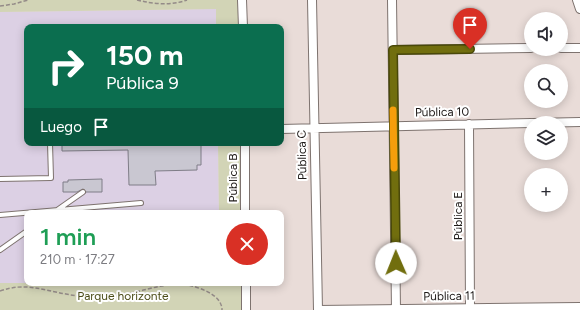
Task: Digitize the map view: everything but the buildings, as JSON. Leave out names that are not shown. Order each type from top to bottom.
[{"type":"street","points":[[242,0],[243,24]]},
{"type":"street","name":"Pública C","points":[[312,0],[318,310]]},
{"type":"street","points":[[392,0],[396,309]]},
{"type":"street","points":[[577,0],[580,9]]},
{"type":"street","points":[[393,50],[524,48]]},
{"type":"street","points":[[568,48],[580,48]]},
{"type":"street","name":"Pública 10","points":[[568,122],[580,122]]},
{"type":"street","name":"Pública 10","points":[[284,128],[524,123]]},
{"type":"street","name":"Pública E","points":[[469,124],[470,308]]},
{"type":"street","name":"Pública B","points":[[245,146],[245,210]]},
{"type":"street","points":[[246,286],[246,310]]},
{"type":"street","name":"Pública 11","points":[[318,310],[580,306]]},
{"type":"lane","points":[[0,179],[51,178],[50,146]]},
{"type":"lane","points":[[58,210],[83,192]]},
{"type":"lane","points":[[58,210],[141,203]]},
{"type":"lane","points":[[0,215],[24,213]]},
{"type":"lane","points":[[0,250],[24,233]]},
{"type":"path","points":[[0,6],[28,0]]},
{"type":"path","points":[[137,0],[163,4],[177,3],[187,0]]},
{"type":"path","points":[[0,291],[24,286],[66,294],[109,297],[164,286]]},
{"type":"path","points":[[189,286],[203,290],[218,299],[222,304],[222,310]]},
{"type":"shaded area","points":[[216,9],[216,24],[24,24],[24,146],[218,146],[219,210],[24,210],[24,283],[0,283],[0,12]]},
{"type":"green space","points":[[0,0],[242,0],[243,24],[216,24],[216,9],[0,12]]},
{"type":"green space","points":[[218,146],[245,146],[245,210],[219,210]]},
{"type":"green space","name":"Parque horizonte","points":[[0,283],[24,283],[24,286],[246,286],[246,310],[0,310]]},
{"type":"slow traffic","points":[[393,110],[394,168]]},
{"type":"route","points":[[396,263],[393,50],[470,49]]}]
